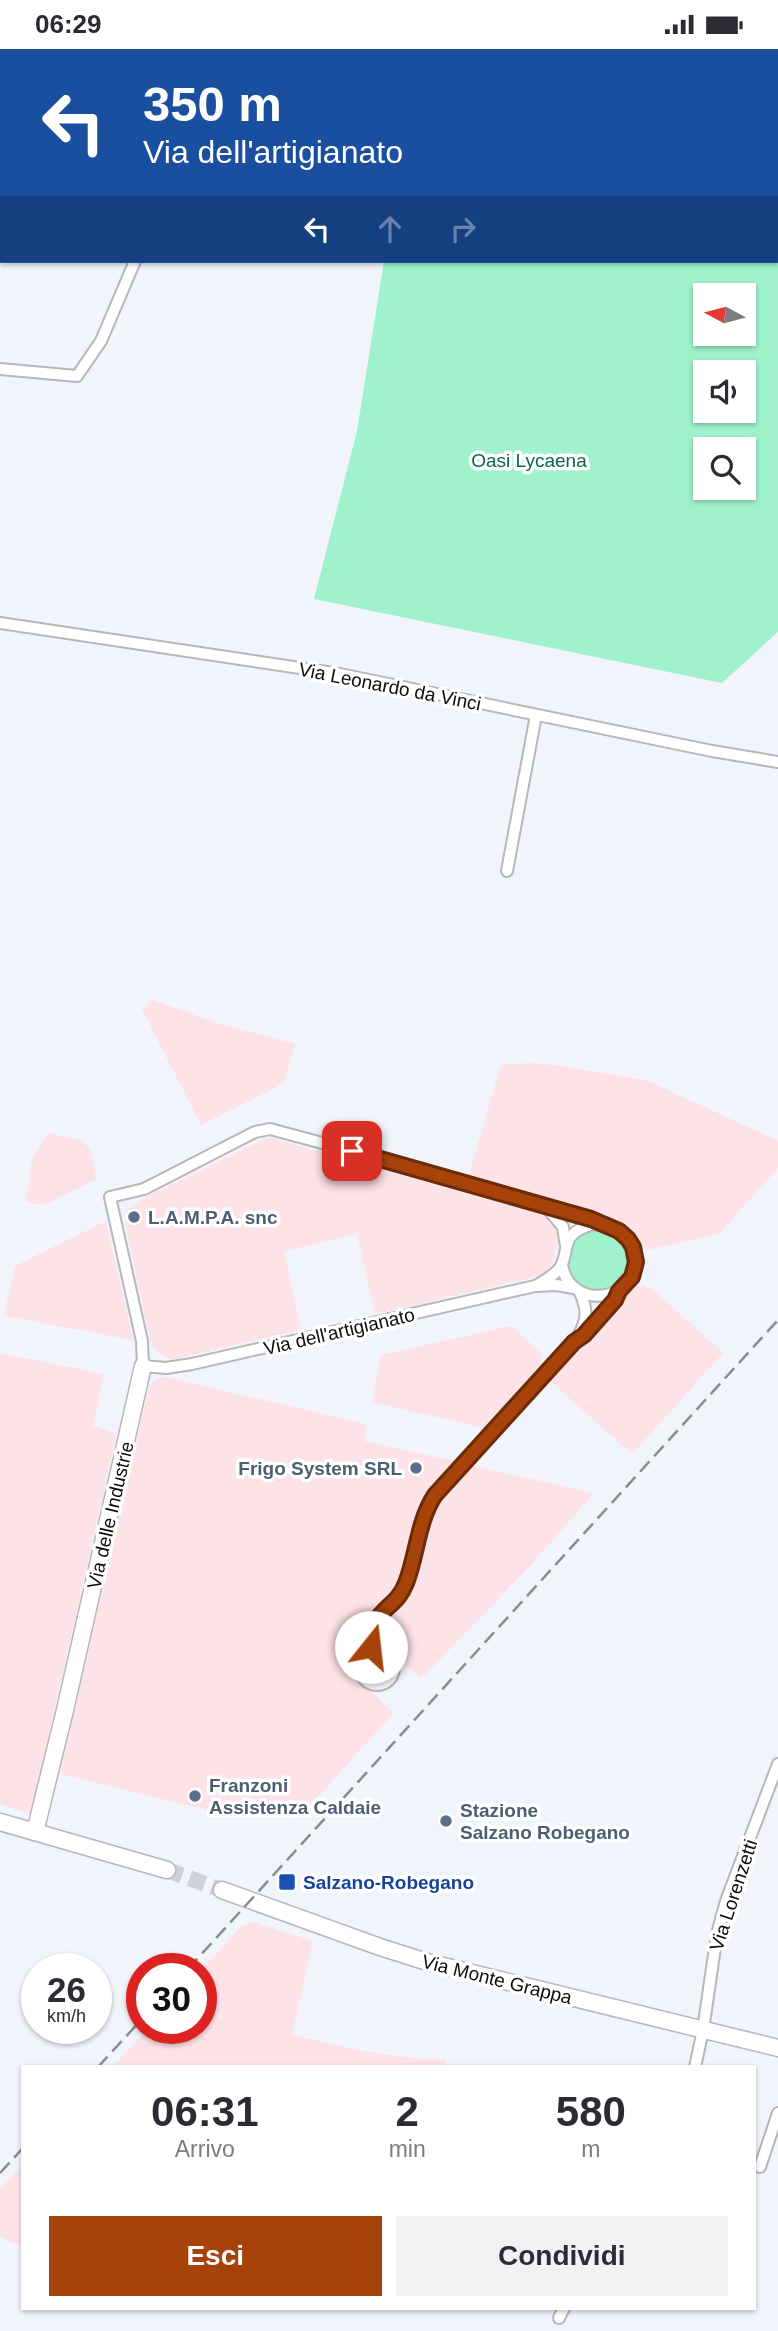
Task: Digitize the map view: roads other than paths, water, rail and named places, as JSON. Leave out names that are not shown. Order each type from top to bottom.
[{"type":"street","points":[[0,369],[77,376],[101,341],[134,263]]},
{"type":"street","name":"Via Leonardo da Vinci","points":[[0,623],[340,674],[712,751],[778,762]]},
{"type":"street","points":[[507,871],[536,715]]},
{"type":"street","name":"Via delle Industrie","points":[[35,1832],[143,1366],[142,1341],[110,1197],[144,1189],[255,1132],[270,1129],[428,1171],[546,1207]]},
{"type":"street","points":[[372,1651],[372,1627],[405,1587],[429,1503],[574,1342],[584,1335],[632,1277],[635,1254],[628,1239],[619,1231],[559,1209],[546,1207]]},
{"type":"street","points":[[546,1207],[563,1227],[566,1246]]},
{"type":"street","points":[[574,1342],[587,1313],[577,1290],[565,1276],[562,1265],[566,1246],[573,1234],[581,1228],[600,1224]]},
{"type":"street","name":"Via dell'artigianato","points":[[535,1286],[551,1277],[562,1265]]},
{"type":"street","name":"Via dell'artigianato","points":[[143,1366],[166,1368],[192,1364],[535,1286],[556,1285],[598,1297],[619,1291]]},
{"type":"street","name":"Via Lorenzetti","points":[[695,2065],[717,1934],[726,1901],[778,1764]]},
{"type":"street","points":[[0,1822],[167,1870]]},
{"type":"street","name":"Via Monte Grappa","points":[[222,1890],[427,1962],[778,2048]]},
{"type":"street","points":[[760,2167],[778,2113]]},
{"type":"tunnel","points":[[167,1870],[222,1890]]},
{"type":"railway","points":[[203,1953],[778,1320]]},
{"type":"railway","points":[[100,2065],[126,2036]]},
{"type":"railway","points":[[0,2173],[21,2150]]},
{"type":"place","name":"L.A.M.P.A. snc","points":[[134,1217]]},
{"type":"place","name":"Frigo System SRL","points":[[416,1468]]},
{"type":"place","name":"Franzoni Assistenza Caldaie","points":[[195,1796]]},
{"type":"place","name":"Stazione Salzano Robegano","points":[[446,1821]]},
{"type":"place","name":"Salzano-Robegano","points":[[287,1882]]},
{"type":"park label","name":"Oasi Lycaena","points":[[529,460]]}]
